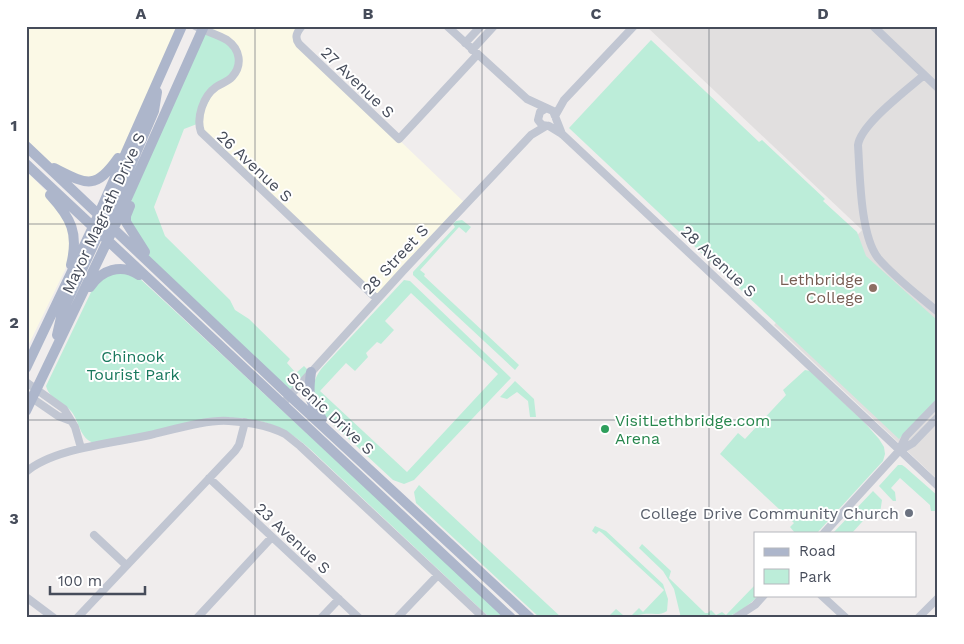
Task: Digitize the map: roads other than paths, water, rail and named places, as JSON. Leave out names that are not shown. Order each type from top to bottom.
[{"type":"main road","name":"Mayor Magrath Drive S","points":[[99,215],[182,26]]},
{"type":"main road","name":"Mayor Magrath Drive S","points":[[110,226],[150,147],[201,27]]},
{"type":"main road","points":[[108,241],[105,234],[110,226],[154,112],[159,78]]},
{"type":"main road","points":[[45,164],[83,182],[93,182],[102,178],[109,171],[133,136]]},
{"type":"main road","name":"Scenic Drive S","points":[[26,146],[290,396],[530,618]]},
{"type":"main road","points":[[150,147],[126,216],[126,222],[144,250],[194,304]]},
{"type":"main road","name":"Scenic Drive S","points":[[26,164],[511,618]]},
{"type":"main road","points":[[26,171],[50,195],[68,217],[75,240],[70,267],[45,328]]},
{"type":"main road","points":[[53,354],[62,312],[101,222],[99,215]]},
{"type":"main road","name":"Mayor Magrath Drive S","points":[[26,368],[96,230]]},
{"type":"main road","name":"Mayor Magrath Drive S","points":[[26,411],[32,394],[108,241]]},
{"type":"main road","points":[[60,340],[70,326],[91,286],[102,273],[120,268],[127,269],[162,292]]},
{"type":"main road","points":[[312,372],[309,388],[311,402],[332,434]]},
{"type":"main road","points":[[483,573],[537,618]]},
{"type":"street","name":"27 Avenue S","points":[[302,26],[296,38],[299,44],[399,139],[474,52]]},
{"type":"street","points":[[447,26],[527,99],[553,111],[562,134]]},
{"type":"street","points":[[465,43],[481,26]]},
{"type":"street","points":[[474,52],[494,26]]},
{"type":"street","points":[[531,135],[552,124],[564,100],[634,26]]},
{"type":"street","points":[[873,26],[938,88]]},
{"type":"street","name":"26 Avenue S","points":[[201,27],[229,41],[239,56],[239,64],[231,79],[216,87],[210,93],[200,113],[199,126],[201,132],[377,299]]},
{"type":"street","points":[[924,75],[871,122],[862,132],[858,145],[867,232],[872,248],[893,273],[938,312]]},
{"type":"street","points":[[527,99],[542,125],[548,126],[562,134]]},
{"type":"street","points":[[531,135],[540,112],[564,100]]},
{"type":"street","name":"28 Avenue S","points":[[562,134],[938,486]]},
{"type":"street","name":"28 Street S","points":[[282,404],[377,299],[531,135]]},
{"type":"street","points":[[26,382],[32,394],[58,416],[71,421],[75,426],[81,448]]},
{"type":"street","points":[[825,532],[899,451],[906,436],[938,403]]},
{"type":"street","points":[[899,451],[914,443],[938,417]]},
{"type":"street","points":[[26,472],[48,459],[81,448],[226,420],[258,424],[285,435],[300,446],[484,618]]},
{"type":"street","points":[[77,618],[240,446],[245,422]]},
{"type":"street","name":"23 Avenue S","points":[[209,478],[359,618]]},
{"type":"street","points":[[94,534],[126,565]]},
{"type":"street","points":[[197,618],[272,537]]},
{"type":"street","points":[[397,618],[438,575]]},
{"type":"street","points":[[26,596],[54,618]]},
{"type":"street","points":[[735,618],[754,605],[763,596]]},
{"type":"street","points":[[822,596],[846,618]]},
{"type":"street","points":[[918,618],[938,598]]},
{"type":"street","points":[[321,618],[338,599]]},
{"type":"place","name":"Lethbridge College","points":[[873,288]]},
{"type":"place","name":"VisitLethbridge.com Arena","points":[[605,429]]},
{"type":"place","name":"College Drive Community Church","points":[[909,513]]},
{"type":"park label","name":"Chinook Tourist Park","points":[[133,365]]}]
